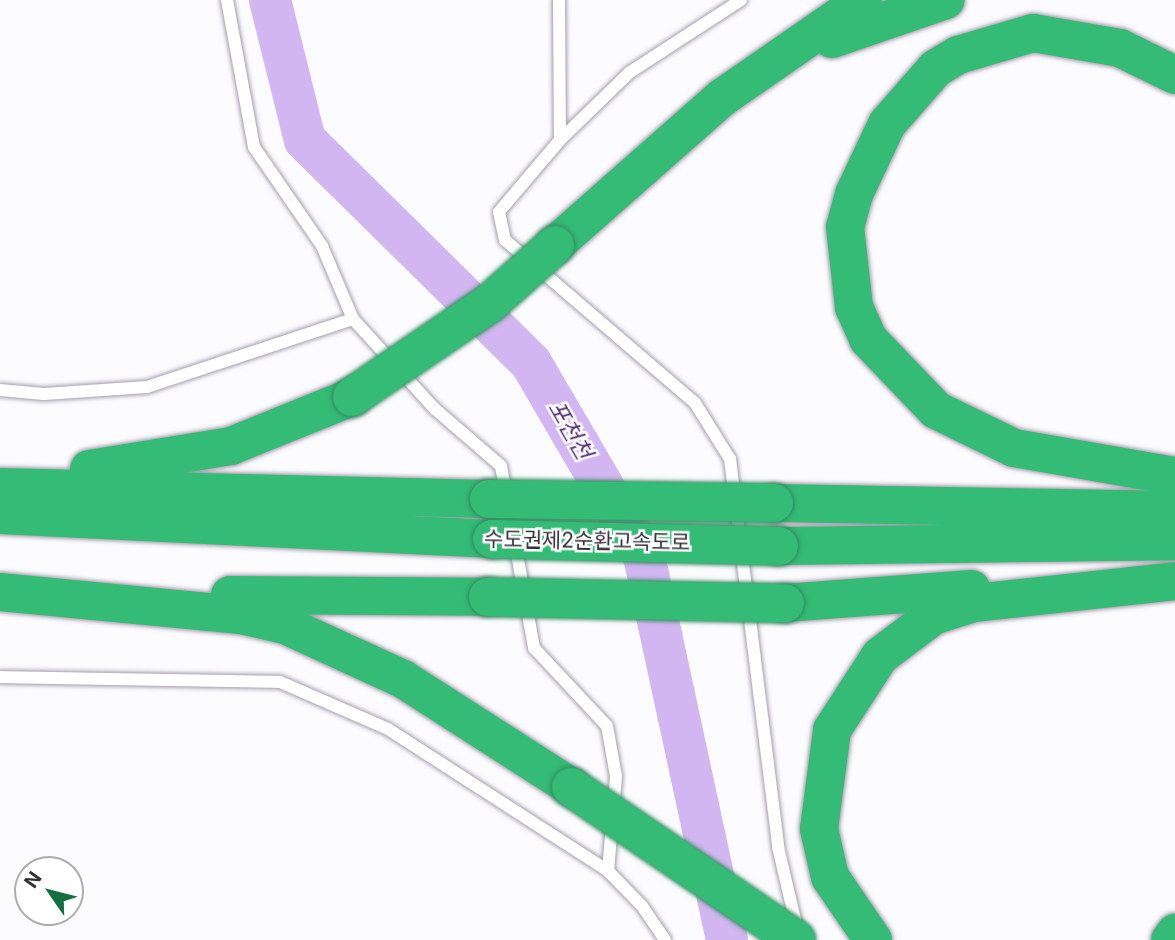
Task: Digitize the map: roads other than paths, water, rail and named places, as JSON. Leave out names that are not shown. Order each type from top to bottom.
[{"type":"highway","points":[[0,472],[67,472],[231,446],[352,397],[490,303],[723,96],[863,0]]},
{"type":"highway","points":[[723,96],[844,34],[946,0]]},
{"type":"highway","points":[[1175,75],[1120,48],[1033,33],[958,55],[936,68],[887,124],[853,194],[845,227],[854,307],[868,339],[936,410],[1014,448],[1175,476]]},
{"type":"highway","name":"수도권제2순환고속도로","points":[[0,487],[489,499],[1175,510]]},
{"type":"highway","name":"수도권제2순환고속도로","points":[[0,515],[492,539],[779,546],[1175,541]]},
{"type":"highway","points":[[0,592],[785,603],[1161,582]]},
{"type":"highway","points":[[873,940],[830,877],[819,829],[832,730],[873,666],[915,628],[951,609],[995,597],[1161,582]]},
{"type":"highway","points":[[0,592],[241,615],[285,625],[403,679],[798,940]]},
{"type":"highway","points":[[1170,940],[1175,933]]},
{"type":"lane","points":[[227,0],[254,147],[322,246],[353,319],[435,409],[501,466],[534,648],[607,726],[616,776],[608,871]]},
{"type":"lane","points":[[559,0],[560,140]]},
{"type":"lane","points":[[741,0],[630,72],[560,140],[499,212],[505,240],[695,403],[730,459],[778,847],[798,940]]},
{"type":"lane","points":[[0,390],[44,394],[147,387],[353,319]]},
{"type":"lane","points":[[0,677],[281,682],[388,729],[608,871],[642,906],[665,940]]},
{"type":"waterway","name":"포천천","points":[[270,0],[305,140],[531,363],[644,556],[727,940]]}]
